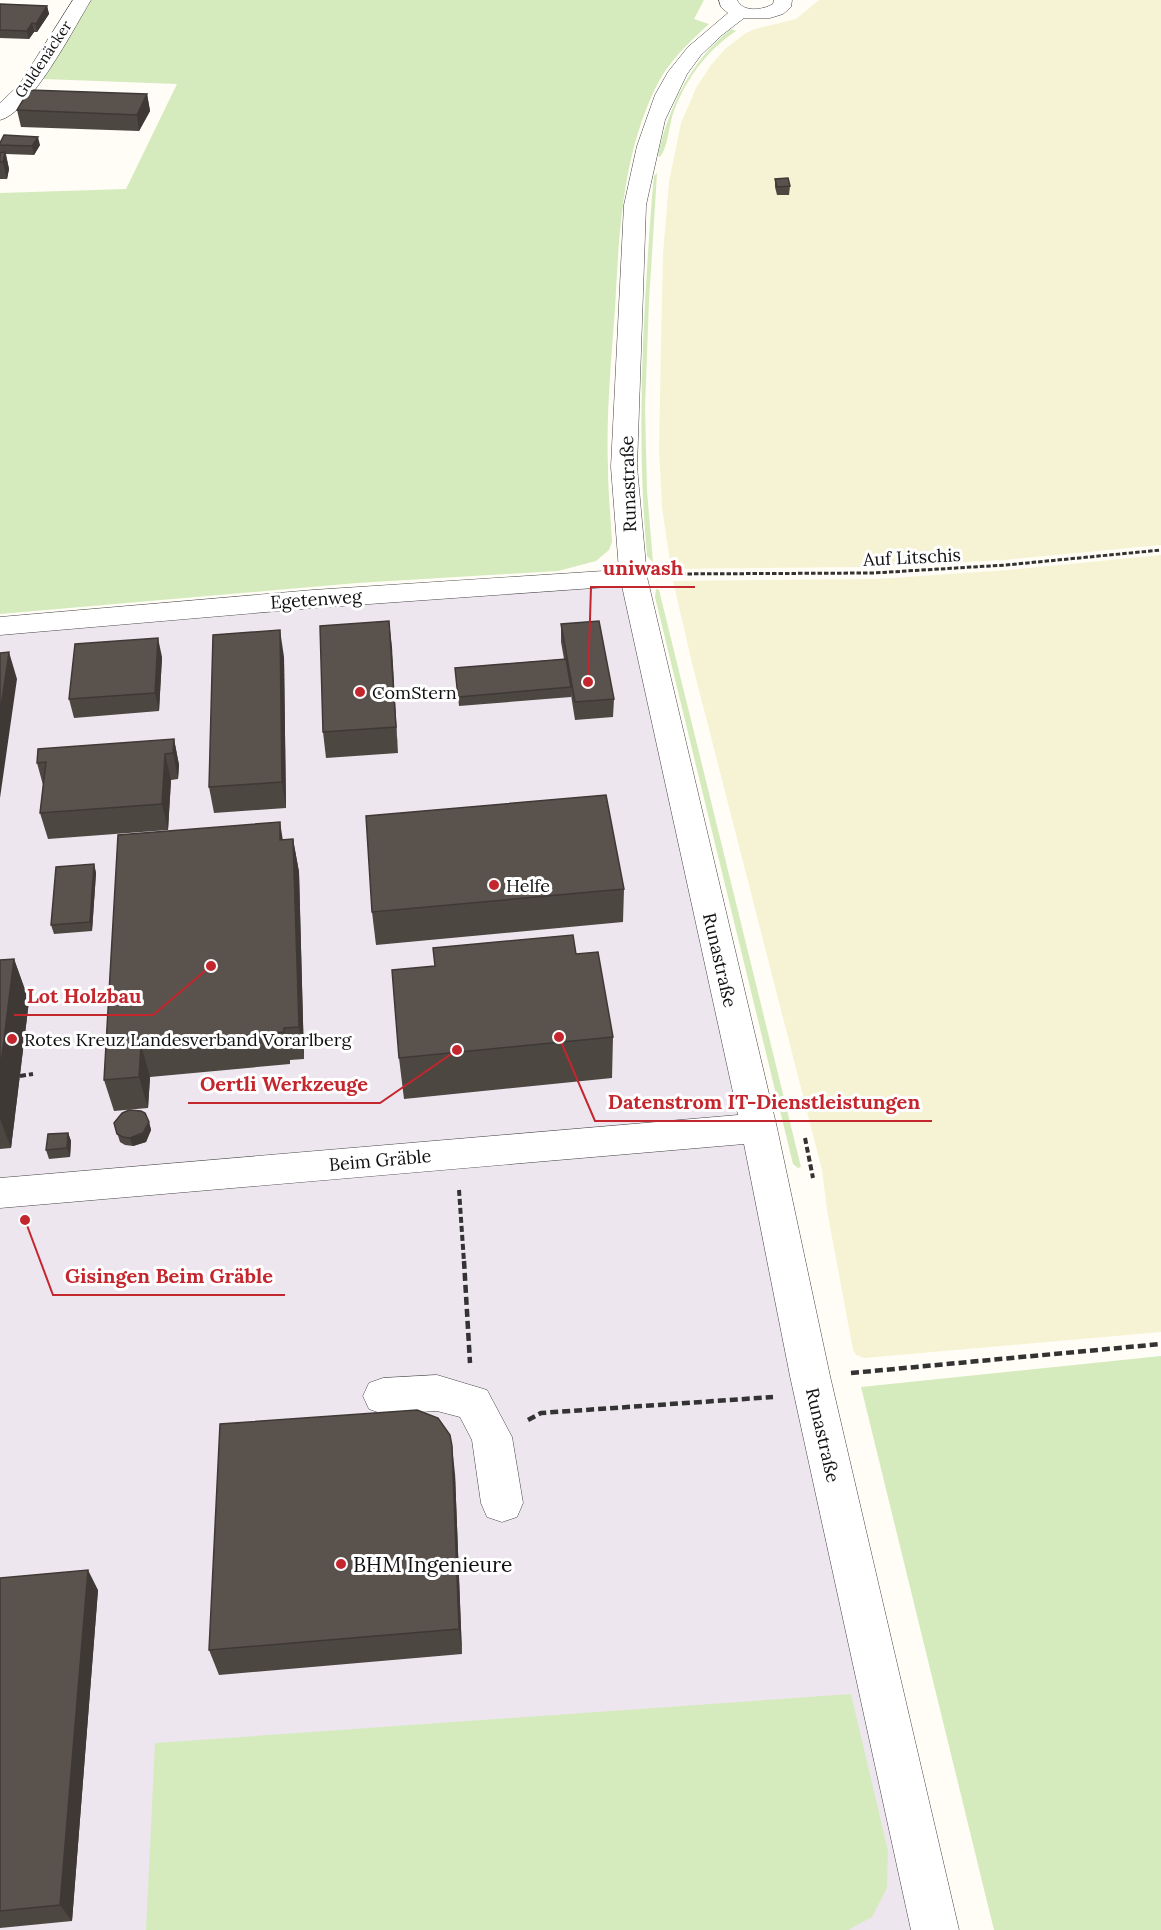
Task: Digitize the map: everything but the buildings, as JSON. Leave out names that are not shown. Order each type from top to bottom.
[{"type":"street","name":"Guldenäcker","points":[[0,114],[26,89],[82,0]]},
{"type":"street","name":"Runastraße","points":[[783,0],[782,8],[760,14],[735,6],[723,24],[697,49],[667,89],[648,137],[635,205],[624,466],[633,577],[759,1128],[830,1384],[935,1930]]},
{"type":"street","name":"Egetenweg","points":[[0,626],[313,599],[633,577]]},
{"type":"street","name":"Beim Gräble","points":[[0,1193],[115,1197],[457,1154],[759,1128]]},
{"type":"street","points":[[383,1396],[437,1393],[473,1403],[492,1437],[502,1503]]},
{"type":"path","name":"Auf Litschis","points":[[663,574],[873,573],[1006,566],[1161,550]]},
{"type":"path","points":[[20,1076],[33,1074]]},
{"type":"path","points":[[457,1154],[473,1403]]},
{"type":"path","points":[[492,1437],[541,1413],[830,1384],[1161,1344]]},
{"type":"shaded area","points":[[819,0],[1161,0],[1161,545],[1004,560],[871,567],[671,569],[662,507],[659,449],[663,254],[669,182],[681,123],[696,88],[725,49],[755,29],[796,19]]},
{"type":"shaded area","points":[[1161,555],[1161,1332],[864,1358],[856,1355],[853,1350],[827,1210],[822,1170],[673,581],[876,579],[1008,570]]},
{"type":"shaded area","points":[[633,577],[935,1930],[0,1930],[0,626]]},
{"type":"green space","points":[[88,0],[704,0],[694,19],[709,24],[678,54],[654,91],[635,143],[624,198],[609,389],[608,487],[612,542],[609,550],[596,561],[558,571],[357,583],[0,614],[0,193],[126,189],[177,84],[43,79]]},
{"type":"green space","points":[[731,29],[736,31],[706,57],[689,79],[672,117],[666,144],[660,157],[658,155],[669,118],[684,85],[704,55]]},
{"type":"green space","points":[[657,173],[645,408],[647,491],[653,562],[647,556],[641,421],[646,287],[654,176]]},
{"type":"green space","points":[[656,589],[659,590],[801,1167],[798,1168],[793,1164],[655,597]]},
{"type":"green space","points":[[1161,1356],[1161,1930],[994,1930],[861,1387]]},
{"type":"green space","points":[[851,1694],[888,1851],[887,1888],[872,1917],[848,1930],[146,1930],[155,1743]]},
{"type":"place","name":"uniwash","points":[[588,682]]},
{"type":"place","name":"ComStern","points":[[360,692]]},
{"type":"place","name":"Helfe","points":[[494,885]]},
{"type":"place","name":"Lot Holzbau","points":[[211,966]]},
{"type":"place","name":"Datenstrom IT-Dienstleistungen","points":[[559,1037]]},
{"type":"place","name":"Rotes Kreuz Landesverband Vorarlberg","points":[[12,1039]]},
{"type":"place","name":"Oertli Werkzeuge","points":[[457,1050]]},
{"type":"place","name":"Gisingen Beim Gräble","points":[[25,1220]]},
{"type":"place","name":"BHM Ingenieure","points":[[341,1564]]}]
